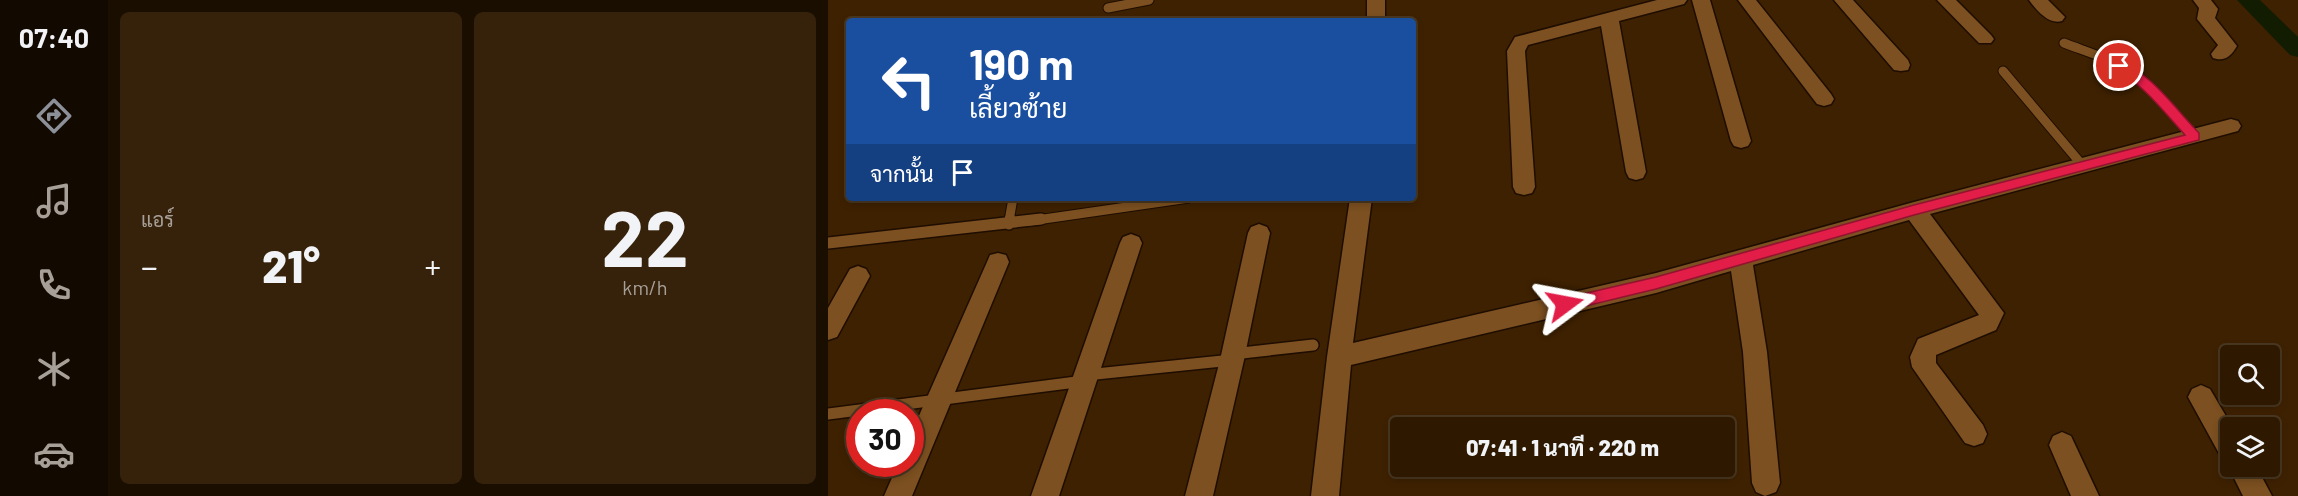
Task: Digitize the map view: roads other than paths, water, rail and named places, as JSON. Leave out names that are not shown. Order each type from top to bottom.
[{"type":"street","points":[[1376,0],[1376,18]]},
{"type":"street","points":[[1524,188],[1516,51],[1521,40],[1678,0]]},
{"type":"street","points":[[1701,0],[1741,141]]},
{"type":"street","points":[[1747,0],[1824,99]]},
{"type":"street","points":[[1843,0],[1901,65]]},
{"type":"street","points":[[1946,0],[1985,39]]},
{"type":"street","points":[[2038,0],[2056,17]]},
{"type":"street","points":[[2202,0],[2209,9],[2206,11],[2206,19],[2228,46],[2220,54]]},
{"type":"street","points":[[1609,18],[1636,172]]},
{"type":"street","points":[[1339,357],[1656,283],[1914,210],[2231,126]]},
{"type":"street","points":[[1325,496],[1339,357],[1361,201]]},
{"type":"street","points":[[1914,210],[1992,313],[1988,323],[1927,347],[1922,357],[1924,367],[1974,434]]},
{"type":"street","points":[[1199,496],[1259,233]]},
{"type":"street","points":[[1045,496],[1131,243]]},
{"type":"street","points":[[1741,259],[1755,352],[1766,483]]},
{"type":"street","points":[[898,496],[998,262]]},
{"type":"street","points":[[828,330],[858,276]]},
{"type":"street","points":[[2201,397],[2220,430]]},
{"type":"street","points":[[2062,445],[2085,496]]},
{"type":"street","points":[[2247,477],[2258,496]]},
{"type":"lane","points":[[1108,8],[1149,0]]},
{"type":"lane","points":[[2064,43],[2105,59],[2132,74],[2149,87],[2194,137]]},
{"type":"lane","points":[[2002,71],[2083,166]]},
{"type":"lane","points":[[1009,224],[1013,201]]},
{"type":"lane","points":[[828,243],[1009,224],[1168,201]]},
{"type":"lane","points":[[828,414],[1313,345]]},
{"type":"waterway","points":[[2248,0],[2298,50]]}]
